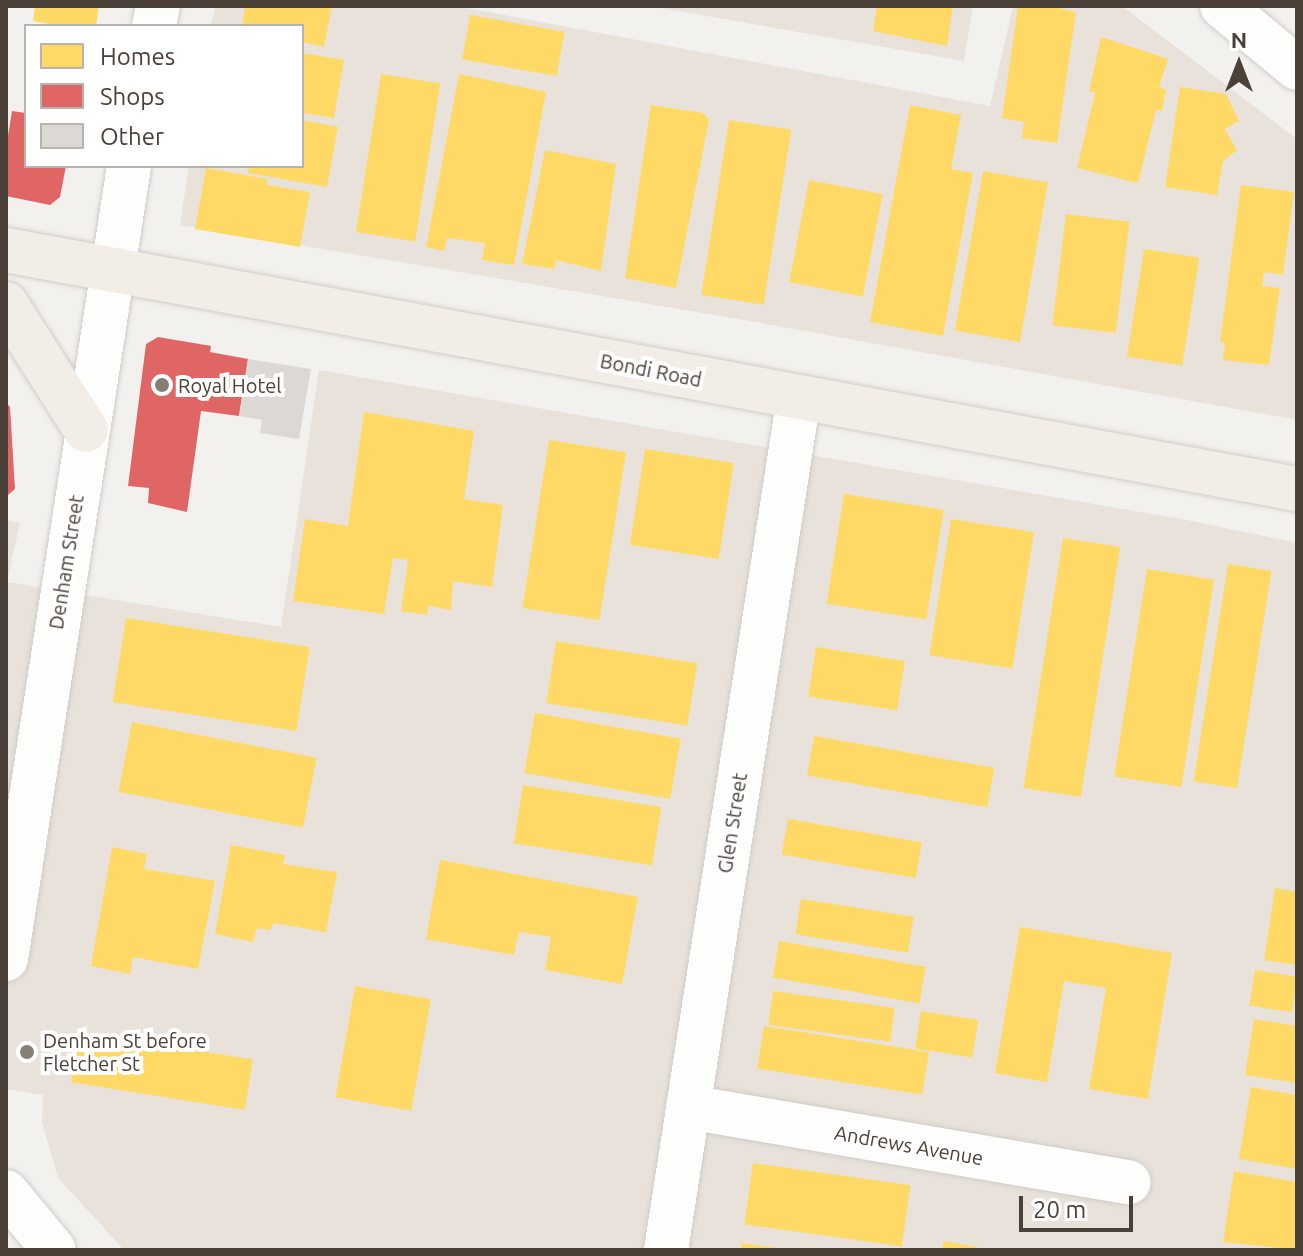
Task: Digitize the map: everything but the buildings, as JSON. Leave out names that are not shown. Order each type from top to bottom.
[{"type":"main road","name":"Bondi Road","points":[[6,250],[1297,489]]},
{"type":"main road","points":[[6,304],[86,430]]},
{"type":"street","points":[[1222,6],[1297,68]]},
{"type":"street","name":"Denham Street","points":[[6,959],[129,168]]},
{"type":"street","name":"Glen Street","points":[[666,1250],[799,397]]},
{"type":"street","name":"Andrews Avenue","points":[[688,1107],[1129,1182]]},
{"type":"street","points":[[6,1192],[54,1250]]},
{"type":"shaded area","points":[[215,6],[456,6],[990,106],[1013,6],[1122,6],[1297,139],[1297,420],[744,320],[180,225],[189,168],[304,168],[304,24],[211,24]]},
{"type":"shaded area","points":[[649,6],[973,6],[964,61]]},
{"type":"shaded area","points":[[319,370],[1187,520],[1297,543],[1297,1250],[124,1250],[58,1178],[42,1122],[43,1095],[6,1089],[6,520],[20,523],[7,582],[281,627]]},
{"type":"place","name":"Royal Hotel","points":[[162,385]]},
{"type":"place","name":"Denham St before Fletcher St","points":[[27,1052]]}]
